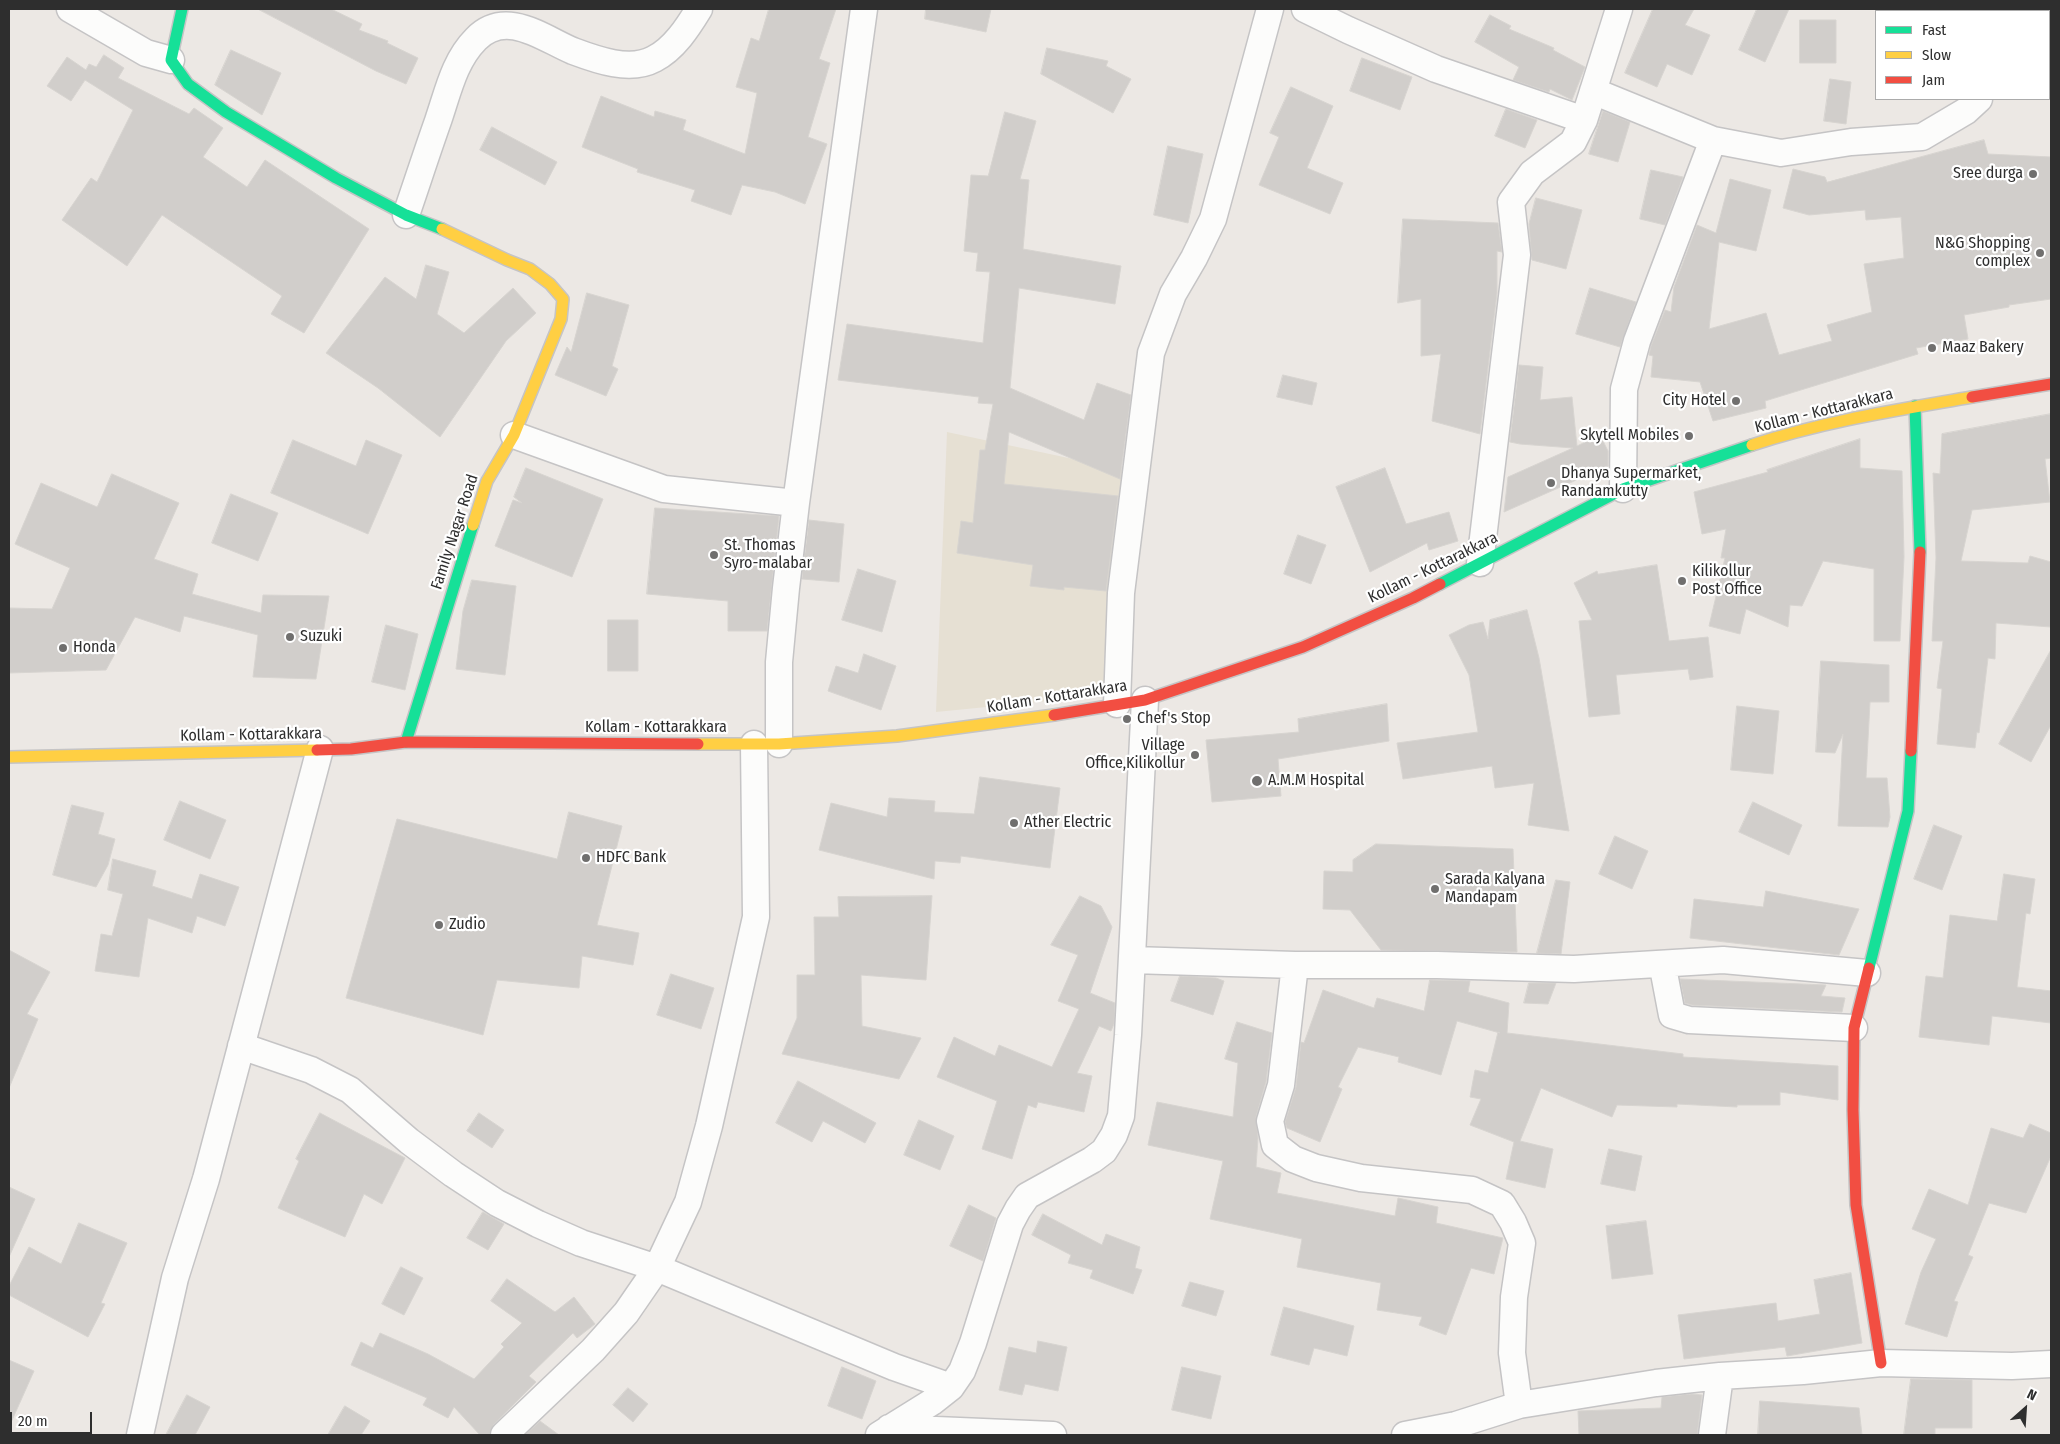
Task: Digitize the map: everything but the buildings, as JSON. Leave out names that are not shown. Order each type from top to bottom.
[{"type":"main road","points":[[182,9],[172,60],[178,72],[188,84],[226,112],[336,178],[406,215]]},
{"type":"main road","name":"Family Nagar Road","points":[[406,215],[438,226],[507,260],[530,269],[550,284],[563,299],[561,319],[514,435],[487,481],[406,742]]},
{"type":"main road","name":"Kollam - Kottarakkara","points":[[9,758],[351,749],[406,742],[766,744],[907,735],[1014,722],[1145,700],[1303,647],[1413,598],[1623,489],[1785,434],[1915,406],[2051,384]]},
{"type":"main road","points":[[1881,1363],[1856,1205],[1853,1110],[1854,1028],[1908,811],[1920,557],[1915,406]]},
{"type":"street","points":[[70,9],[146,53],[172,60]]},
{"type":"street","points":[[406,215],[457,64],[477,38],[491,28],[509,26],[523,28],[536,32],[572,50],[607,62],[637,65],[654,59],[671,46],[688,27],[700,9]]},
{"type":"street","points":[[504,1435],[593,1350],[626,1313],[657,1268],[688,1202],[708,1126],[756,916],[766,744],[779,662],[796,504],[864,9]]},
{"type":"street","points":[[1117,704],[1121,593],[1151,353],[1173,294],[1194,258],[1213,218],[1270,9]]},
{"type":"street","points":[[1305,9],[1436,69],[1584,120]]},
{"type":"street","points":[[1480,563],[1517,255],[1510,202],[1532,173],[1573,142],[1584,120],[1619,9]]},
{"type":"street","points":[[1593,91],[1713,140],[1781,153],[1851,142],[1922,136],[1966,111],[1979,100]]},
{"type":"street","points":[[1623,489],[1624,389],[1637,341],[1713,140]]},
{"type":"street","points":[[514,435],[664,489],[796,504]]},
{"type":"street","points":[[884,1432],[932,1402],[951,1387],[962,1371],[973,1343],[1010,1224],[1027,1196],[1092,1160],[1104,1151],[1114,1135],[1121,1116],[1132,960],[1145,700]]},
{"type":"street","points":[[140,1435],[176,1278],[206,1179],[320,749]]},
{"type":"street","points":[[1132,960],[1295,965],[1438,965],[1574,969],[1723,960],[1867,974]]},
{"type":"street","points":[[1295,965],[1281,1085],[1270,1122],[1275,1145],[1293,1158],[1316,1168],[1361,1178],[1472,1190],[1502,1204],[1513,1222],[1522,1243],[1514,1297],[1512,1353],[1519,1405]]},
{"type":"street","points":[[1664,973],[1672,1015],[1689,1020],[1854,1028]]},
{"type":"street","points":[[241,1046],[311,1070],[350,1090],[416,1146],[453,1174],[497,1203],[581,1243],[657,1268],[894,1367],[951,1387]]},
{"type":"street","points":[[1405,1435],[1454,1430],[1519,1405],[1720,1376],[1803,1371],[1881,1363],[2012,1366],[2051,1364]]},
{"type":"street","points":[[1712,1435],[1720,1376]]},
{"type":"street","points":[[884,1432],[1053,1435]]},
{"type":"shaded area","points":[[947,432],[1129,471],[1108,695],[936,712]]},
{"type":"traffic: fast","points":[[182,9],[171,60],[188,84],[226,112],[336,178],[406,215],[442,229]]},
{"type":"traffic: fast","points":[[1915,406],[1920,552]]},
{"type":"traffic: fast","points":[[1440,584],[1623,489],[1752,445]]},
{"type":"traffic: fast","points":[[406,742],[473,525]]},
{"type":"traffic: fast","points":[[1869,968],[1908,811],[1911,751]]},
{"type":"traffic: slow","points":[[442,229],[530,269],[550,284],[563,299],[561,319],[514,435],[487,481],[473,525]]},
{"type":"traffic: slow","points":[[1752,445],[1806,429],[1972,397]]},
{"type":"traffic: slow","points":[[698,744],[779,744],[897,736],[1054,715]]},
{"type":"traffic: slow","points":[[9,757],[317,750]]},
{"type":"traffic: jam","points":[[1972,397],[2051,384]]},
{"type":"traffic: jam","points":[[1911,751],[1920,552]]},
{"type":"traffic: jam","points":[[1054,715],[1145,700],[1303,647],[1440,584]]},
{"type":"traffic: jam","points":[[317,750],[351,749],[406,742],[698,744]]},
{"type":"traffic: jam","points":[[1869,968],[1854,1028],[1853,1110],[1856,1205],[1881,1363]]},
{"type":"place","name":"Sree durga","points":[[2033,174]]},
{"type":"place","name":"N&G Shopping complex","points":[[2040,253]]},
{"type":"place","name":"Maaz Bakery","points":[[1932,348]]},
{"type":"place","name":"City Hotel","points":[[1736,401]]},
{"type":"place","name":"Skytell Mobiles","points":[[1689,436]]},
{"type":"place","name":"Dhanya Supermarket, Randamkutty","points":[[1551,483]]},
{"type":"place","name":"St. Thomas Syro-malabar","points":[[714,555]]},
{"type":"place","name":"Kilikollur Post Office","points":[[1682,581]]},
{"type":"place","name":"Suzuki","points":[[290,637]]},
{"type":"place","name":"Honda","points":[[63,648]]},
{"type":"place","name":"Chef's Stop","points":[[1127,719]]},
{"type":"place","name":"Village Office,Kilikollur","points":[[1195,755]]},
{"type":"place","name":"A.M.M Hospital","points":[[1257,781]]},
{"type":"place","name":"Ather Electric","points":[[1014,823]]},
{"type":"place","name":"HDFC Bank","points":[[586,858]]},
{"type":"place","name":"Sarada Kalyana Mandapam","points":[[1435,889]]},
{"type":"place","name":"Zudio","points":[[439,925]]}]
